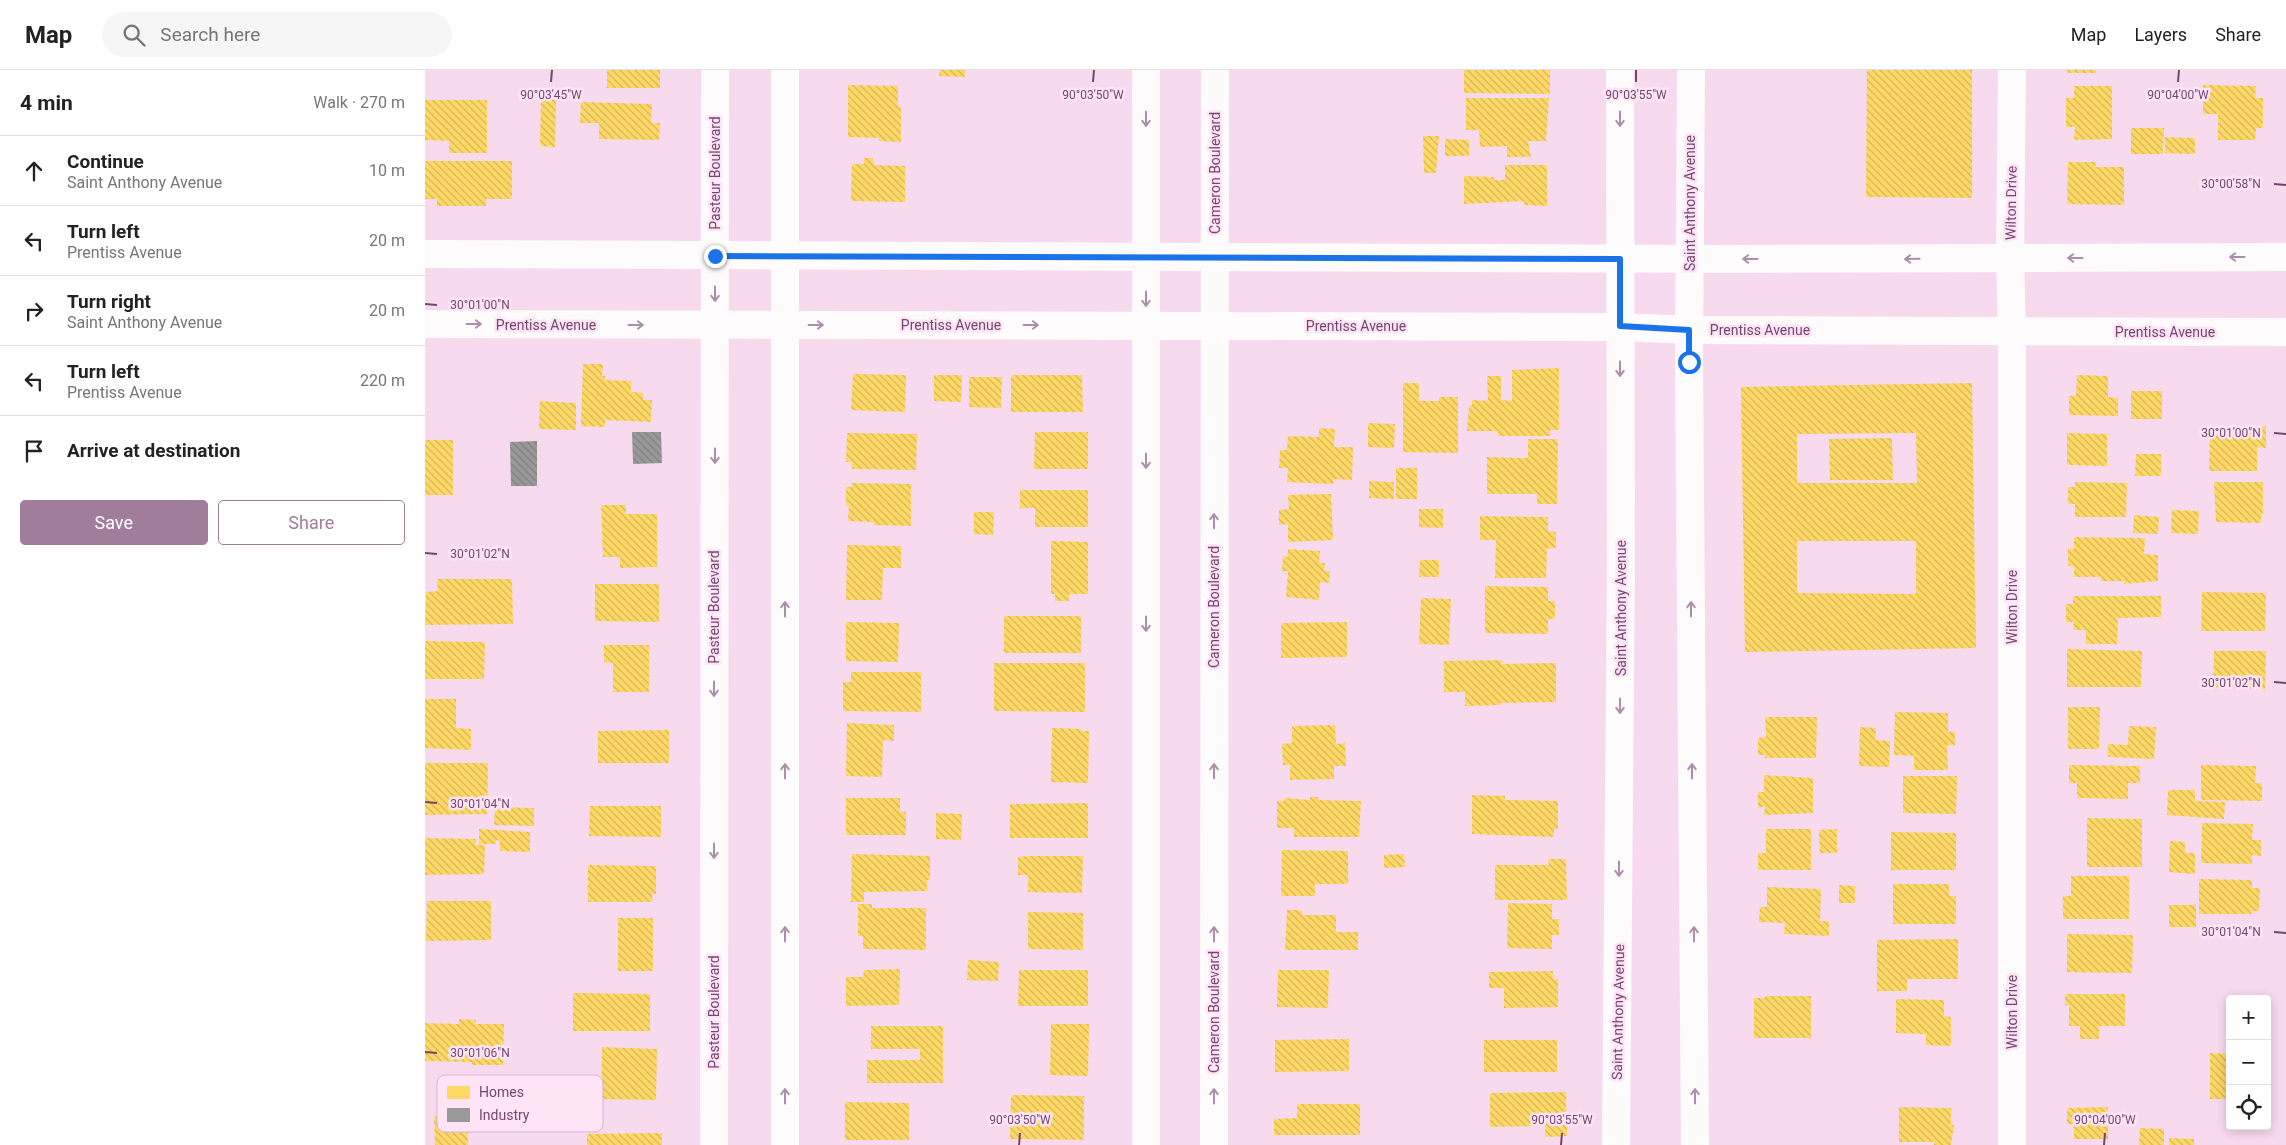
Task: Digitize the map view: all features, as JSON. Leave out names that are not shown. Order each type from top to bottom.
[{"type":"street","name":"Pasteur Boulevard","points":[[713,1145],[715,70]]},
{"type":"street","points":[[785,70],[785,1145]]},
{"type":"street","points":[[1146,70],[1146,1145]]},
{"type":"street","name":"Cameron Boulevard","points":[[1213,1145],[1215,70]]},
{"type":"street","name":"Saint Anthony Avenue","points":[[1616,1145],[1621,565],[1620,70]]},
{"type":"street","name":"Saint Anthony Avenue","points":[[1691,70],[1689,330],[1695,1145]]},
{"type":"street","name":"Wilton Drive","points":[[2012,70],[2010,258],[2012,332],[2012,1145]]},
{"type":"street","points":[[425,254],[1620,259],[2286,257]]},
{"type":"street","name":"Prentiss Avenue","points":[[425,324],[1620,326],[1689,330],[2286,332]]},
{"type":"shaded area","points":[[425,70],[2286,70],[2286,1145],[425,1145]]},
{"type":"building: Homes","points":[[607,70],[660,70],[660,88],[607,88]]},
{"type":"building: Homes","points":[[939,70],[965,70],[965,77],[939,76]]},
{"type":"building: Homes","points":[[1464,70],[1550,70],[1550,94],[1464,93]]},
{"type":"building: Homes","points":[[1867,70],[1972,70],[1972,198],[1866,197]]},
{"type":"building: Homes","points":[[2067,70],[2096,70],[2096,73],[2067,73]]},
{"type":"building: Homes","points":[[848,85],[898,86],[898,106],[901,107],[901,142],[879,141],[879,138],[848,137]]},
{"type":"building: Homes","points":[[2203,85],[2256,86],[2255,98],[2263,98],[2263,128],[2256,128],[2255,140],[2218,140],[2218,114],[2203,114]]},
{"type":"building: Homes","points":[[2074,86],[2112,86],[2112,139],[2074,140],[2075,127],[2066,127],[2066,98],[2074,98]]},
{"type":"building: Homes","points":[[541,98],[556,99],[555,147],[540,146]]},
{"type":"building: Homes","points":[[1466,98],[1549,98],[1546,141],[1528,141],[1531,157],[1507,157],[1507,146],[1480,147],[1479,130],[1466,130]]},
{"type":"building: Homes","points":[[425,100],[487,100],[487,153],[449,153],[449,141],[425,140]]},
{"type":"building: Homes","points":[[581,102],[652,104],[651,123],[660,123],[659,140],[599,139],[599,123],[580,123]]},
{"type":"building: Homes","points":[[2131,128],[2164,128],[2163,154],[2131,154]]},
{"type":"building: Homes","points":[[1423,136],[1439,136],[1436,173],[1424,173]]},
{"type":"building: Homes","points":[[2165,137],[2195,138],[2195,154],[2165,153]]},
{"type":"building: Homes","points":[[1445,139],[1469,140],[1469,156],[1445,156]]},
{"type":"building: Homes","points":[[864,158],[873,158],[873,165],[905,166],[905,202],[851,201],[852,164],[864,164]]},
{"type":"building: Homes","points":[[425,161],[512,161],[512,199],[486,199],[486,206],[437,206],[437,199],[425,199]]},
{"type":"building: Homes","points":[[2068,162],[2096,162],[2095,167],[2124,167],[2124,205],[2067,204]]},
{"type":"building: Homes","points":[[1505,165],[1547,165],[1547,206],[1524,205],[1524,201],[1464,204],[1464,176],[1494,177],[1494,180],[1505,180]]},
{"type":"building: Homes","points":[[583,364],[603,364],[602,376],[605,376],[605,380],[631,381],[631,392],[643,393],[643,400],[652,400],[651,422],[605,420],[605,427],[581,426]]},
{"type":"building: Homes","points":[[1559,368],[1559,430],[1550,430],[1550,436],[1498,436],[1498,431],[1467,431],[1469,406],[1472,405],[1472,400],[1488,401],[1487,376],[1501,376],[1501,400],[1512,401],[1512,370]]},
{"type":"building: Homes","points":[[853,374],[906,375],[905,412],[851,410]]},
{"type":"building: Homes","points":[[934,375],[962,375],[961,402],[934,401]]},
{"type":"building: Homes","points":[[1011,375],[1082,375],[1083,412],[1011,412]]},
{"type":"building: Homes","points":[[2077,375],[2108,376],[2108,397],[2118,398],[2118,416],[2069,415],[2069,396],[2076,396]]},
{"type":"building: Homes","points":[[969,377],[1002,377],[1001,408],[969,407]]},
{"type":"building: Homes","points":[[1403,383],[1419,383],[1419,401],[1439,401],[1439,397],[1458,397],[1458,453],[1403,452]]},
{"type":"building: Homes","points":[[1972,383],[1976,648],[1745,652],[1741,387]],"holes":[[[1916,433],[1917,483],[1797,483],[1797,434]],[[1797,541],[1916,541],[1916,594],[1797,593]]]},
{"type":"building: Homes","points":[[2131,391],[2162,391],[2162,419],[2131,419]]},
{"type":"building: Homes","points":[[540,401],[576,403],[576,430],[539,429]]},
{"type":"building: Homes","points":[[1368,423],[1395,424],[1394,448],[1368,447]]},
{"type":"building: Homes","points":[[2210,426],[2266,426],[2266,448],[2257,447],[2257,471],[2209,471]]},
{"type":"building: Homes","points":[[1319,428],[1335,429],[1334,447],[1353,447],[1352,480],[1333,479],[1333,484],[1287,482],[1288,468],[1279,468],[1280,450],[1287,450],[1288,436],[1319,437]]},
{"type":"building: Homes","points":[[1035,432],[1088,432],[1088,469],[1034,469]]},
{"type":"building: Homes","points":[[847,433],[917,434],[916,470],[852,469],[852,462],[846,462]]},
{"type":"building: Homes","points":[[2067,433],[2107,434],[2107,466],[2067,465]]},
{"type":"building: Homes","points":[[1892,438],[1893,480],[1830,480],[1829,439]]},
{"type":"building: Homes","points":[[1528,439],[1558,439],[1557,504],[1537,504],[1537,494],[1487,494],[1487,457],[1528,458]]},
{"type":"building: Homes","points":[[425,440],[453,440],[453,495],[425,495]]},
{"type":"building: Homes","points":[[2136,454],[2161,454],[2161,476],[2135,476]]},
{"type":"building: Homes","points":[[1396,468],[1417,468],[1417,499],[1396,499]]},
{"type":"building: Homes","points":[[1369,481],[1394,482],[1394,499],[1369,498]]},
{"type":"building: Homes","points":[[2075,482],[2127,483],[2126,517],[2075,517],[2075,504],[2068,504],[2068,487],[2075,487]]},
{"type":"building: Homes","points":[[2214,482],[2263,482],[2263,514],[2261,514],[2261,523],[2216,522]]},
{"type":"building: Homes","points":[[851,483],[911,484],[911,526],[874,525],[874,522],[848,521],[849,505],[846,506],[846,487],[852,487]]},
{"type":"building: Homes","points":[[1020,490],[1088,490],[1088,527],[1035,527],[1035,508],[1020,508]]},
{"type":"building: Homes","points":[[1331,494],[1333,540],[1288,542],[1288,524],[1279,525],[1279,510],[1289,509],[1288,495]]},
{"type":"building: Homes","points":[[601,505],[626,505],[626,514],[657,514],[657,567],[620,568],[620,557],[603,557]]},
{"type":"building: Homes","points":[[1419,509],[1443,509],[1443,528],[1419,527]]},
{"type":"building: Homes","points":[[2172,510],[2199,511],[2198,534],[2171,533]]},
{"type":"building: Homes","points":[[974,512],[994,512],[993,535],[974,534]]},
{"type":"building: Homes","points":[[2134,515],[2159,517],[2158,534],[2133,533]]},
{"type":"building: Homes","points":[[1480,516],[1548,517],[1548,531],[1556,532],[1556,548],[1547,548],[1546,578],[1495,578],[1496,540],[1480,540]]},
{"type":"building: Homes","points":[[2074,537],[2145,538],[2144,554],[2158,555],[2158,581],[2124,584],[2124,581],[2101,581],[2101,577],[2074,577],[2074,566],[2068,566],[2068,548],[2074,549]]},
{"type":"building: Homes","points":[[1051,541],[1088,542],[1088,594],[1069,594],[1069,601],[1055,601],[1055,594],[1051,594]]},
{"type":"building: Homes","points":[[847,545],[901,546],[901,568],[883,568],[882,600],[846,600]]},
{"type":"building: Homes","points":[[1288,549],[1320,551],[1319,563],[1325,563],[1324,571],[1330,571],[1329,583],[1320,582],[1319,600],[1286,597],[1288,571],[1282,571],[1283,556],[1288,557]]},
{"type":"building: Homes","points":[[1420,560],[1439,560],[1439,577],[1419,577]]},
{"type":"building: Homes","points":[[437,579],[512,579],[513,624],[425,625],[426,592],[438,591]]},
{"type":"building: Homes","points":[[595,584],[659,584],[659,622],[595,621]]},
{"type":"building: Homes","points":[[1485,586],[1548,587],[1548,601],[1555,601],[1555,619],[1548,619],[1548,634],[1485,633]]},
{"type":"building: Homes","points":[[2202,592],[2266,593],[2265,631],[2201,631]]},
{"type":"building: Homes","points":[[2073,596],[2161,596],[2161,617],[2118,618],[2117,644],[2086,644],[2086,630],[2073,630],[2074,622],[2066,622],[2066,604],[2073,604]]},
{"type":"building: Homes","points":[[1421,598],[1451,599],[1449,645],[1419,644]]},
{"type":"building: Homes","points":[[1004,616],[1081,616],[1081,653],[1004,653]]},
{"type":"building: Homes","points":[[846,622],[899,623],[898,662],[846,661]]},
{"type":"building: Homes","points":[[1347,622],[1347,657],[1281,658],[1281,623]]},
{"type":"building: Homes","points":[[425,641],[485,642],[484,679],[425,679]]},
{"type":"building: Homes","points":[[604,645],[649,645],[649,692],[613,692],[613,663],[604,662]]},
{"type":"building: Homes","points":[[2067,649],[2142,651],[2141,687],[2067,687]]},
{"type":"building: Homes","points":[[2214,651],[2266,651],[2265,689],[2213,688]]},
{"type":"building: Homes","points":[[1501,660],[1501,664],[1556,663],[1556,702],[1465,706],[1465,692],[1444,692],[1444,661]]},
{"type":"building: Homes","points":[[994,663],[1085,663],[1085,712],[994,711]]},
{"type":"building: Homes","points":[[851,672],[921,672],[921,712],[843,711],[843,682],[851,682]]},
{"type":"building: Homes","points":[[425,699],[456,699],[456,728],[471,729],[471,750],[425,748]]},
{"type":"building: Homes","points":[[2068,707],[2100,707],[2099,749],[2068,749]]},
{"type":"building: Homes","points":[[1895,712],[1948,713],[1948,732],[1955,732],[1955,745],[1947,745],[1948,770],[1914,770],[1914,756],[1894,755]]},
{"type":"building: Homes","points":[[1765,717],[1817,717],[1816,758],[1765,758],[1765,755],[1758,755],[1758,738],[1766,737]]},
{"type":"building: Homes","points":[[847,723],[894,725],[894,741],[883,740],[882,777],[846,776]]},
{"type":"building: Homes","points":[[1335,725],[1336,744],[1345,743],[1346,766],[1334,766],[1334,779],[1290,780],[1290,765],[1283,765],[1282,744],[1292,743],[1292,726]]},
{"type":"building: Homes","points":[[2129,726],[2156,727],[2154,759],[2108,757],[2108,744],[2128,745]]},
{"type":"building: Homes","points":[[1860,727],[1876,728],[1875,740],[1890,741],[1889,767],[1859,766]]},
{"type":"building: Homes","points":[[1052,728],[1089,731],[1088,783],[1051,782]]},
{"type":"building: Homes","points":[[669,730],[669,763],[598,763],[598,731]]},
{"type":"building: Homes","points":[[425,763],[488,763],[487,814],[425,815]]},
{"type":"building: Homes","points":[[2069,765],[2140,766],[2140,783],[2128,783],[2128,799],[2077,798],[2077,783],[2069,783]]},
{"type":"building: Homes","points":[[2201,765],[2256,766],[2255,783],[2262,783],[2262,801],[2201,800]]},
{"type":"building: Homes","points":[[1764,775],[1813,778],[1813,813],[1764,815],[1765,807],[1758,807],[1758,792],[1764,792]]},
{"type":"building: Homes","points":[[1903,776],[1957,776],[1956,814],[1903,813]]},
{"type":"building: Homes","points":[[2168,790],[2195,790],[2195,801],[2225,802],[2224,819],[2167,815]]},
{"type":"building: Homes","points":[[1472,795],[1505,796],[1505,800],[1558,801],[1558,829],[1554,829],[1554,837],[1472,834]]},
{"type":"building: Homes","points":[[1310,797],[1318,797],[1318,800],[1361,801],[1359,837],[1294,837],[1294,828],[1277,828],[1277,801],[1284,801],[1284,798],[1310,800]]},
{"type":"building: Homes","points":[[846,798],[900,798],[900,812],[906,812],[906,835],[846,835]]},
{"type":"building: Homes","points":[[1088,803],[1088,838],[1010,838],[1010,804]]},
{"type":"building: Homes","points":[[590,806],[661,806],[661,837],[589,836]]},
{"type":"building: Homes","points":[[495,807],[534,808],[534,826],[494,825]]},
{"type":"building: Homes","points":[[936,813],[962,814],[961,840],[936,839]]},
{"type":"building: Homes","points":[[2087,818],[2142,819],[2142,867],[2087,867]]},
{"type":"building: Homes","points":[[2202,823],[2253,824],[2252,840],[2261,840],[2261,856],[2252,855],[2252,864],[2201,863]]},
{"type":"building: Homes","points":[[479,829],[530,832],[530,852],[500,851],[500,841],[496,840],[496,844],[479,844]]},
{"type":"building: Homes","points":[[1766,829],[1811,829],[1811,870],[1758,870],[1758,853],[1766,853]]},
{"type":"building: Homes","points":[[1837,829],[1837,853],[1820,853],[1819,830]]},
{"type":"building: Homes","points":[[1891,832],[1956,833],[1956,870],[1891,870]]},
{"type":"building: Homes","points":[[425,838],[476,839],[475,845],[485,845],[484,874],[425,875]]},
{"type":"building: Homes","points":[[2170,841],[2185,842],[2185,853],[2195,853],[2195,874],[2169,872]]},
{"type":"building: Homes","points":[[1282,850],[1348,851],[1348,884],[1315,884],[1315,896],[1281,896]]},
{"type":"building: Homes","points":[[852,854],[930,856],[930,880],[927,880],[927,891],[864,892],[864,902],[851,902]]},
{"type":"building: Homes","points":[[1404,854],[1405,867],[1384,868],[1384,855]]},
{"type":"building: Homes","points":[[1083,856],[1082,893],[1028,892],[1028,875],[1018,875],[1018,857]]},
{"type":"building: Homes","points":[[1548,859],[1566,859],[1567,900],[1495,900],[1495,865],[1549,865]]},
{"type":"building: Homes","points":[[588,865],[656,866],[656,894],[652,894],[652,902],[588,902]]},
{"type":"building: Homes","points":[[2071,876],[2129,876],[2129,919],[2063,919],[2063,896],[2071,896]]},
{"type":"building: Homes","points":[[2199,879],[2252,880],[2252,888],[2260,888],[2259,911],[2251,911],[2252,914],[2199,914]]},
{"type":"building: Homes","points":[[1893,884],[1949,884],[1949,896],[1956,896],[1956,924],[1893,924]]},
{"type":"building: Homes","points":[[1839,885],[1855,886],[1855,903],[1839,903]]},
{"type":"building: Homes","points":[[1767,887],[1821,889],[1820,921],[1829,921],[1829,936],[1784,934],[1785,923],[1759,922],[1760,907],[1767,907]]},
{"type":"building: Homes","points":[[427,901],[491,901],[491,940],[426,941]]},
{"type":"building: Homes","points":[[1508,903],[1552,904],[1552,919],[1559,919],[1559,935],[1552,935],[1552,949],[1507,948]]},
{"type":"building: Homes","points":[[858,904],[872,904],[872,908],[926,908],[926,950],[863,949],[863,936],[858,936]]},
{"type":"building: Homes","points":[[2169,905],[2196,905],[2196,927],[2169,927]]},
{"type":"building: Homes","points":[[1287,910],[1302,910],[1302,915],[1336,915],[1336,932],[1358,932],[1358,950],[1285,950]]},
{"type":"building: Homes","points":[[1028,912],[1083,913],[1083,950],[1028,949]]},
{"type":"building: Homes","points":[[618,918],[653,918],[653,971],[618,971]]},
{"type":"building: Homes","points":[[2067,934],[2133,935],[2132,973],[2067,972]]},
{"type":"building: Homes","points":[[1958,939],[1958,979],[1907,979],[1907,991],[1877,991],[1877,940]]},
{"type":"building: Homes","points":[[968,960],[999,962],[998,981],[967,980]]},
{"type":"building: Homes","points":[[900,969],[899,1005],[846,1006],[846,977],[863,977],[864,970]]},
{"type":"building: Homes","points":[[1019,970],[1088,970],[1088,1006],[1018,1006]]},
{"type":"building: Homes","points":[[1278,970],[1329,970],[1328,1008],[1277,1007]]},
{"type":"building: Homes","points":[[1553,971],[1553,979],[1558,979],[1558,1007],[1504,1008],[1504,988],[1489,988],[1489,972]]},
{"type":"building: Homes","points":[[573,993],[650,994],[650,1031],[573,1031]]},
{"type":"building: Homes","points":[[2065,994],[2125,994],[2125,1026],[2099,1026],[2099,1039],[2080,1039],[2080,1026],[2069,1026],[2069,1005],[2065,1006]]},
{"type":"building: Homes","points":[[1765,996],[1811,996],[1811,1038],[1754,1038],[1754,998],[1765,998]]},
{"type":"building: Homes","points":[[1896,999],[1944,1000],[1944,1016],[1951,1017],[1951,1046],[1926,1045],[1926,1034],[1896,1033]]},
{"type":"building: Homes","points":[[459,1019],[476,1020],[475,1024],[504,1024],[503,1065],[472,1065],[472,1062],[425,1061],[425,1023],[459,1024]]},
{"type":"building: Homes","points":[[1051,1024],[1089,1024],[1088,1076],[1050,1075]]},
{"type":"building: Homes","points":[[871,1026],[943,1026],[943,1083],[867,1083],[867,1060],[920,1060],[920,1049],[871,1049]]},
{"type":"building: Homes","points":[[1349,1039],[1349,1071],[1275,1072],[1275,1040]]},
{"type":"building: Homes","points":[[1484,1040],[1557,1040],[1557,1072],[1484,1072]]},
{"type":"building: Homes","points":[[602,1047],[657,1049],[656,1100],[603,1099],[603,1075],[601,1075]]},
{"type":"building: Homes","points":[[2210,1053],[2226,1054],[2226,1099],[2210,1099]]},
{"type":"building: Homes","points":[[1566,1092],[1567,1136],[1545,1137],[1545,1126],[1490,1127],[1490,1093]]},
{"type":"building: Homes","points":[[1011,1095],[1084,1096],[1084,1140],[1010,1139]]},
{"type":"building: Homes","points":[[845,1102],[909,1103],[909,1140],[845,1140]]},
{"type":"building: Homes","points":[[1297,1104],[1360,1104],[1360,1135],[1274,1135],[1274,1119],[1297,1118]]},
{"type":"building: Homes","points":[[1899,1107],[1951,1108],[1951,1125],[1954,1125],[1951,1145],[1934,1145],[1934,1142],[1899,1142]]},
{"type":"building: Homes","points":[[2108,1107],[2108,1139],[2074,1139],[2074,1124],[2067,1124],[2067,1108]]},
{"type":"building: Homes","points":[[434,1116],[437,1116],[437,1132],[468,1132],[468,1145],[435,1145]]},
{"type":"building: Homes","points":[[2140,1128],[2164,1129],[2164,1145],[2139,1145]]},
{"type":"building: Homes","points":[[662,1133],[662,1145],[587,1145],[587,1134]]},
{"type":"building: Homes","points":[[2169,1138],[2194,1139],[2194,1145],[2169,1145]]},
{"type":"building: Industry","points":[[632,432],[661,432],[662,463],[633,464]]},
{"type":"building: Industry","points":[[537,441],[537,486],[511,486],[510,442]]},
{"type":"route","points":[[715,256],[1620,259],[1620,326],[1689,330],[1689,362]]}]
